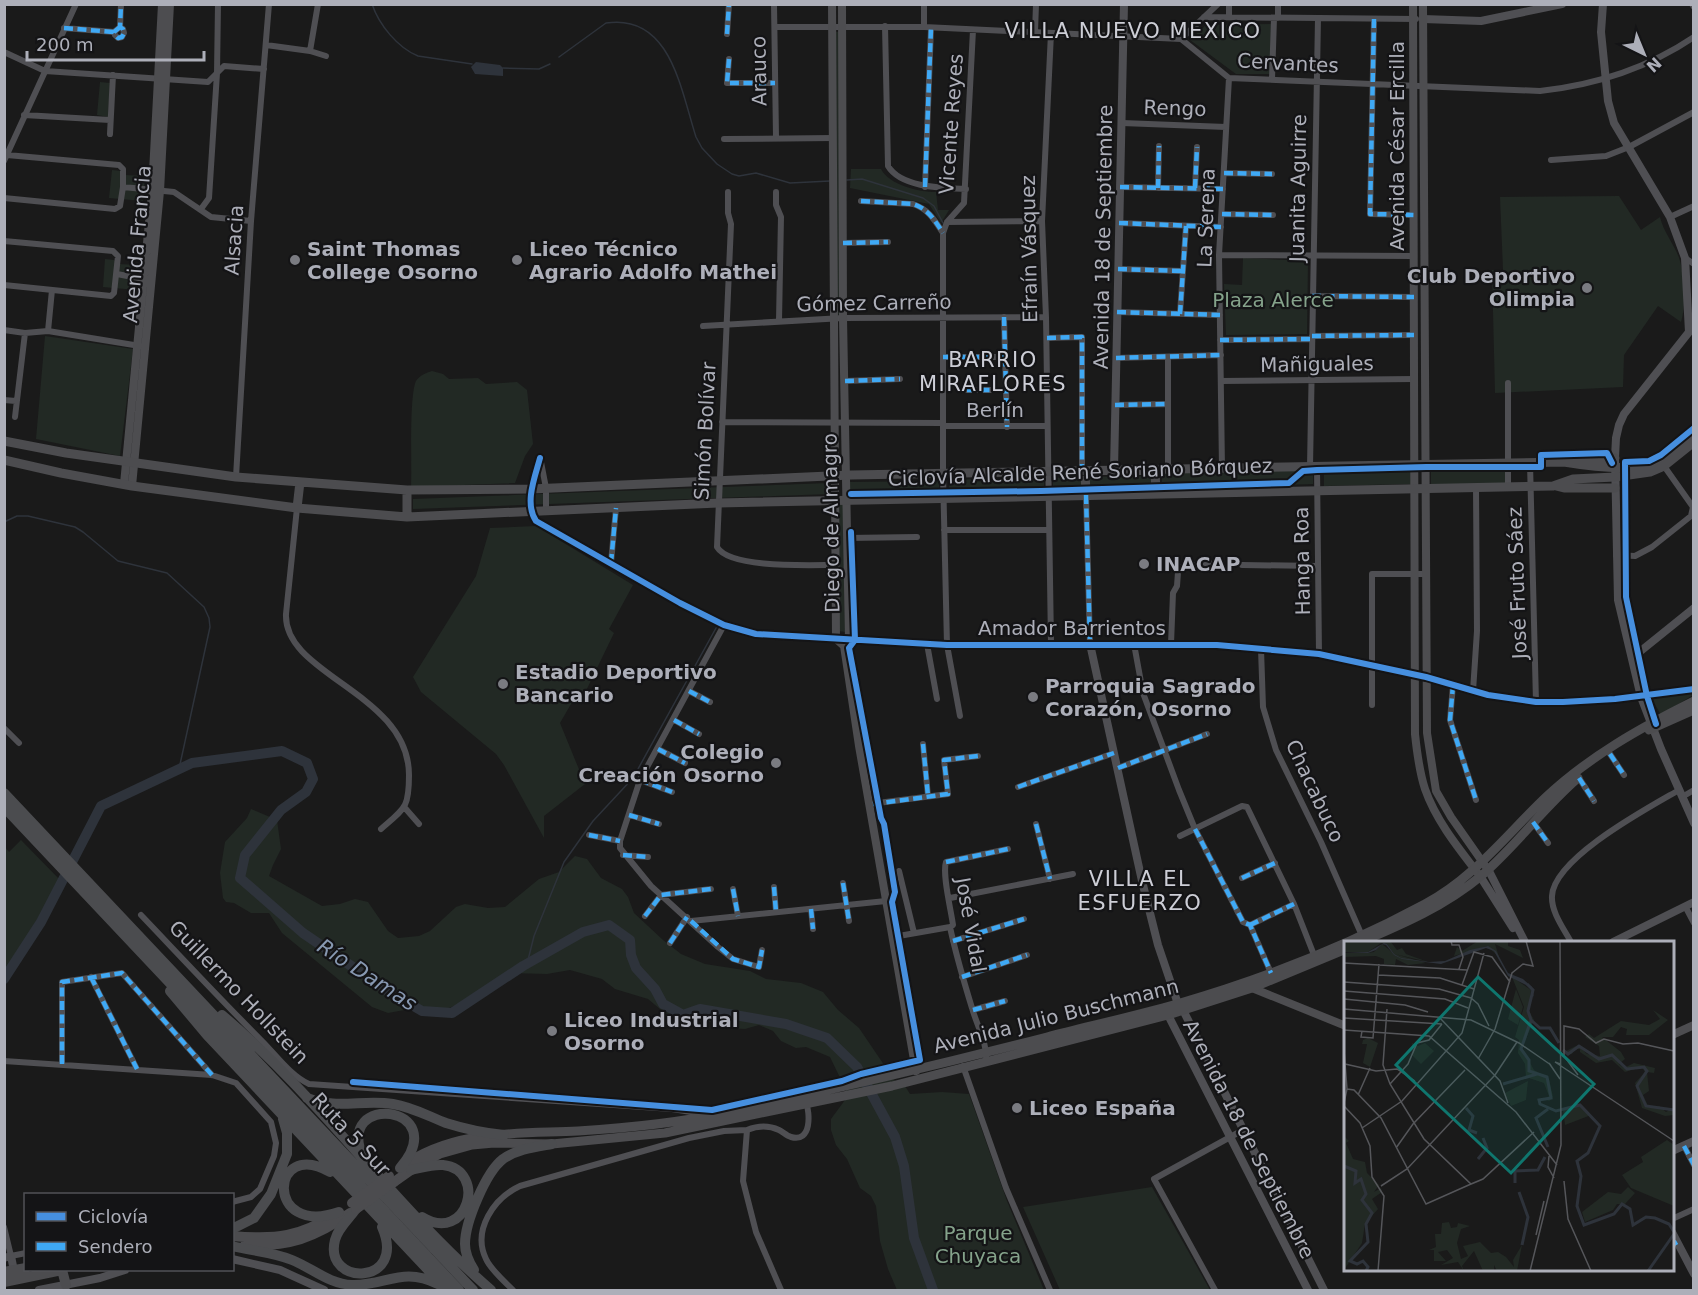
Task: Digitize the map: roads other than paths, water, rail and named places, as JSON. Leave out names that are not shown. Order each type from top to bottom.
[{"type":"highway","name":"Ruta 5 Sur","points":[[4,793],[43,841],[86,887],[183,982],[473,1290]]},
{"type":"highway","name":"Ruta 5 Sur","points":[[4,807],[43,841]]},
{"type":"highway","name":"Ruta 5 Sur","points":[[86,887],[153,966],[459,1290]]},
{"type":"highway","points":[[153,966],[181,1006],[446,1289]]},
{"type":"highway","points":[[183,982],[254,1042],[409,1209],[488,1288]]},
{"type":"highway","points":[[305,1097],[336,1105],[375,1102],[393,1104],[411,1108],[457,1126],[504,1135]]},
{"type":"highway","points":[[368,1165],[359,1146],[359,1132],[363,1123],[370,1117],[389,1112],[405,1120],[414,1136],[411,1154],[405,1169],[440,1165],[458,1171],[464,1178],[469,1196],[466,1206],[461,1214],[448,1222],[438,1224],[409,1209]]},
{"type":"highway","points":[[234,1228],[249,1222],[262,1209],[286,1160],[288,1140],[286,1126],[280,1113]]},
{"type":"highway","points":[[488,1288],[470,1264],[465,1241],[486,1180],[498,1163],[509,1155],[521,1150],[552,1144]]},
{"type":"highway","points":[[339,1212],[323,1216],[302,1214],[289,1205],[283,1189],[284,1180],[290,1171],[306,1164],[318,1165],[340,1178]]},
{"type":"highway","name":"Avenida Julio Buschmann","points":[[354,1206],[405,1169]]},
{"type":"highway","points":[[354,1206],[334,1243],[334,1252],[338,1262],[350,1273],[372,1272],[386,1257],[387,1239],[376,1216]]},
{"type":"highway","points":[[234,1236],[261,1238],[289,1235],[316,1225],[354,1206]]},
{"type":"highway","points":[[234,1245],[270,1246],[298,1241],[322,1231],[354,1206]]},
{"type":"highway","points":[[234,1245],[286,1258],[340,1283],[360,1285],[408,1275],[426,1278],[446,1289]]},
{"type":"highway","points":[[4,1282],[53,1271]]},
{"type":"highway","points":[[62,1271],[66,1285]]},
{"type":"main road","name":"Avenida Francia","points":[[128,485],[156,191],[162,78],[162,4]]},
{"type":"main road","name":"Avenida Francia","points":[[162,78],[170,4]]},
{"type":"main road","name":"Diego de Almagro","points":[[832,4],[837,26],[838,180],[839,318],[845,381],[847,643],[836,639],[835,422],[839,318],[843,243],[838,180],[833,138],[837,26],[842,4]]},
{"type":"main road","name":"Avenida César Ercilla","points":[[1413,4],[1415,739],[1425,790],[1437,814],[1481,869]]},
{"type":"main road","name":"Avenida César Ercilla","points":[[1423,4],[1427,737],[1436,791],[1481,869]]},
{"type":"main road","points":[[4,441],[130,463],[236,477],[407,490],[531,489],[836,476],[1114,470],[1564,462],[1652,464],[1694,433]]},
{"type":"main road","points":[[1553,486],[1573,479],[1615,477],[1650,472],[1664,466],[1694,442]]},
{"type":"main road","points":[[61,473],[66,464],[66,453]]},
{"type":"main road","points":[[4,460],[128,485],[297,508],[407,517],[836,500],[1531,486],[1615,488]]},
{"type":"main road","points":[[1155,470],[1156,494]]},
{"type":"main road","points":[[1084,471],[1086,495]]},
{"type":"main road","points":[[297,508],[300,482]]},
{"type":"main road","points":[[407,490],[407,517]]},
{"type":"main road","points":[[836,565],[848,564]]},
{"type":"main road","points":[[847,643],[870,804],[916,1071],[910,1081]]},
{"type":"main road","points":[[1651,725],[1694,701]]},
{"type":"main road","points":[[1651,725],[1694,710]]},
{"type":"main road","name":"Avenida Julio Buschmann","points":[[1362,939],[1437,907],[1579,778],[1651,725]]},
{"type":"main road","name":"Avenida Julio Buschmann","points":[[1481,869],[1561,784],[1609,748],[1651,725]]},
{"type":"main road","points":[[1415,739],[1420,742],[1427,737]]},
{"type":"main road","points":[[1425,790],[1436,791]]},
{"type":"main road","points":[[1447,829],[1453,830],[1458,827]]},
{"type":"main road","name":"Avenida Julio Buschmann","points":[[1251,985],[1271,973],[1344,945]]},
{"type":"main road","name":"Avenida Julio Buschmann","points":[[405,1169],[413,1159],[444,1144],[467,1138],[666,1124],[817,1098],[891,1082],[910,1081],[987,1057],[1180,1007],[1251,985],[1344,950]]},
{"type":"main road","points":[[1251,985],[1344,1025]]},
{"type":"main road","name":"Avenida Julio Buschmann","points":[[987,1057],[1168,1015],[1180,1007]]},
{"type":"main road","points":[[1674,1034],[1694,1025]]},
{"type":"main road","name":"Avenida Julio Buschmann","points":[[891,1082],[916,1071],[962,1064]]},
{"type":"main road","points":[[916,1071],[926,1077]]},
{"type":"main road","name":"Avenida Julio Buschmann","points":[[405,1169],[440,1154],[472,1145],[552,1144],[665,1132],[805,1100]]},
{"type":"street","points":[[4,198],[115,209],[120,206],[123,169],[119,165],[6,158],[76,4]]},
{"type":"street","points":[[64,28],[117,29],[121,4]]},
{"type":"street","points":[[201,209],[209,198],[217,73],[218,4]]},
{"type":"street","name":"Alsacia","points":[[236,477],[251,221],[269,4]]},
{"type":"street","points":[[310,51],[318,4]]},
{"type":"street","points":[[728,34],[729,4]]},
{"type":"street","name":"Arauco","points":[[774,4],[776,138]]},
{"type":"street","points":[[924,4],[927,27],[925,187]]},
{"type":"street","points":[[1035,32],[1036,4]]},
{"type":"street","name":"Avenida 18 de Septiembre","points":[[1114,470],[1124,4]]},
{"type":"street","points":[[775,27],[927,27],[1181,39],[1218,4]]},
{"type":"street","points":[[1229,4],[1229,17]]},
{"type":"street","points":[[1272,79],[1278,4]]},
{"type":"street","points":[[1204,17],[1482,21],[1562,4]]},
{"type":"street","points":[[1603,4],[1601,32],[1604,78],[1614,123],[1670,218],[1685,258],[1691,330],[1624,414],[1617,431],[1616,555],[1618,600],[1642,706],[1694,823]]},
{"type":"street","name":"Juanita Aguirre","points":[[1313,467],[1311,380],[1318,18]]},
{"type":"street","points":[[1374,19],[1370,214],[1414,215]]},
{"type":"street","points":[[885,26],[888,166],[894,174],[925,187],[966,189]]},
{"type":"street","name":"Vicente Reyes","points":[[945,228],[964,203],[966,189],[973,30]]},
{"type":"street","name":"Efraín Vásquez","points":[[1051,33],[1042,221],[1047,338],[1051,644]]},
{"type":"street","name":"Cervantes","points":[[1181,39],[1229,78],[1540,91],[1569,88],[1628,72],[1652,63],[1694,37]]},
{"type":"street","points":[[266,45],[310,51],[326,56]]},
{"type":"street","points":[[4,52],[45,71],[208,82],[224,66],[264,69]]},
{"type":"street","points":[[729,59],[728,83],[775,83]]},
{"type":"street","points":[[110,134],[113,75]]},
{"type":"street","name":"La Serena","points":[[1222,469],[1219,255],[1229,78]]},
{"type":"street","points":[[1551,160],[1606,156],[1629,147],[1694,112]]},
{"type":"street","points":[[24,115],[111,120]]},
{"type":"street","name":"Rengo","points":[[1122,123],[1226,127]]},
{"type":"street","points":[[724,139],[833,138]]},
{"type":"street","points":[[1158,188],[1160,146]]},
{"type":"street","points":[[1195,188],[1197,147]]},
{"type":"street","points":[[1224,173],[1272,174]]},
{"type":"street","points":[[123,187],[174,192],[213,218],[251,221]]},
{"type":"street","points":[[1120,187],[1223,189]]},
{"type":"street","name":"Simón Bolívar","points":[[728,192],[730,224],[716,543],[724,555],[781,566],[836,565]]},
{"type":"street","points":[[776,192],[776,205],[782,217],[779,321]]},
{"type":"street","points":[[861,201],[918,206],[945,228],[1042,221]]},
{"type":"street","points":[[1670,218],[1694,206]]},
{"type":"street","points":[[1222,214],[1273,215]]},
{"type":"street","points":[[1119,223],[1221,227]]},
{"type":"street","points":[[1180,314],[1186,226]]},
{"type":"street","points":[[945,228],[943,474],[947,645],[960,716]]},
{"type":"street","points":[[4,241],[113,251],[118,256],[114,293],[111,296],[4,285]]},
{"type":"street","points":[[843,243],[888,242]]},
{"type":"street","points":[[1219,255],[1414,256]]},
{"type":"street","points":[[1685,258],[1694,264]]},
{"type":"street","points":[[1118,268],[1182,271]]},
{"type":"street","points":[[117,274],[146,280]]},
{"type":"street","points":[[48,331],[52,290]]},
{"type":"street","points":[[1312,296],[1414,297]]},
{"type":"street","points":[[1117,312],[1220,315]]},
{"type":"street","points":[[1004,317],[1007,427]]},
{"type":"street","name":"Gómez Carreño","points":[[704,326],[839,318],[1046,317]]},
{"type":"street","points":[[4,330],[25,333],[48,331],[141,347]]},
{"type":"street","points":[[15,417],[25,333]]},
{"type":"street","points":[[1220,340],[1414,335]]},
{"type":"street","points":[[1047,338],[1082,337],[1084,471]]},
{"type":"street","points":[[1116,358],[1221,355]]},
{"type":"street","points":[[943,357],[1005,357]]},
{"type":"street","points":[[1168,358],[1168,469]]},
{"type":"street","points":[[845,381],[900,379]]},
{"type":"street","name":"Mañiguales","points":[[1221,381],[1414,379]]},
{"type":"street","name":"José Fruto Sáez","points":[[1508,383],[1508,487]]},
{"type":"street","points":[[967,390],[1006,390]]},
{"type":"street","points":[[4,400],[16,401]]},
{"type":"street","points":[[1115,405],[1167,404]]},
{"type":"street","name":"Berlín","points":[[722,422],[1047,426]]},
{"type":"street","points":[[546,511],[546,488],[540,458],[531,489],[532,511],[536,521],[680,603],[724,625],[756,634],[836,639]]},
{"type":"street","name":"José Fruto Sáez","points":[[1530,463],[1536,702]]},
{"type":"street","points":[[1616,555],[1635,556],[1652,547],[1691,516],[1693,507],[1664,466]]},
{"type":"street","name":"Hanga Roa","points":[[1313,467],[1317,490],[1319,654]]},
{"type":"street","points":[[1473,691],[1477,631],[1476,487]]},
{"type":"street","points":[[1086,495],[1090,644]]},
{"type":"street","points":[[297,508],[286,614],[287,628],[302,652],[379,712],[400,738],[409,765],[409,791],[405,808],[381,829]]},
{"type":"street","points":[[611,563],[616,508]]},
{"type":"street","points":[[944,530],[1048,530]]},
{"type":"street","points":[[847,537],[917,537]]},
{"type":"street","name":"Amador Barrientos","points":[[1172,644],[1173,593],[1178,586],[1180,567],[1210,563]]},
{"type":"street","points":[[1242,565],[1318,566]]},
{"type":"street","points":[[1372,705],[1372,574],[1426,574]]},
{"type":"street","points":[[1632,658],[1694,608]]},
{"type":"street","points":[[724,625],[640,780],[620,841],[620,848],[623,855],[660,895],[733,959],[759,967],[762,950]]},
{"type":"street","name":"Amador Barrientos","points":[[847,643],[1217,645],[1319,654],[1504,698],[1536,702],[1576,702],[1641,697],[1694,689]]},
{"type":"street","points":[[927,644],[937,699]]},
{"type":"street","name":"Avenida 18 de Septiembre","points":[[1090,644],[1158,945],[1180,1007],[1324,1290]]},
{"type":"street","points":[[1134,644],[1143,693],[1195,829],[1243,922],[1250,925],[1271,973]]},
{"type":"street","name":"Chacabuco","points":[[1261,649],[1263,707],[1276,750],[1321,842],[1362,939]]},
{"type":"street","points":[[1453,685],[1450,720],[1476,800]]},
{"type":"street","points":[[689,691],[710,702]]},
{"type":"street","points":[[674,720],[699,734]]},
{"type":"street","points":[[4,728],[19,743]]},
{"type":"street","points":[[1118,768],[1207,734]]},
{"type":"street","points":[[923,744],[928,796]]},
{"type":"street","points":[[658,749],[685,763]]},
{"type":"street","points":[[1018,787],[1114,753]]},
{"type":"street","points":[[1610,754],[1624,775]]},
{"type":"street","points":[[870,804],[948,794],[944,760],[978,756]]},
{"type":"street","points":[[1579,778],[1594,801]]},
{"type":"street","points":[[640,780],[672,792]]},
{"type":"street","points":[[1570,941],[1553,907],[1552,892],[1558,877],[1595,843],[1636,814],[1680,793],[1694,790]]},
{"type":"street","points":[[1180,836],[1242,806],[1247,807],[1294,904],[1314,955]]},
{"type":"street","points":[[405,808],[419,824]]},
{"type":"street","points":[[629,815],[659,824]]},
{"type":"street","points":[[1533,822],[1548,843]]},
{"type":"street","points":[[1036,824],[1050,879]]},
{"type":"street","points":[[589,835],[620,841]]},
{"type":"street","name":"José Vidal","points":[[987,1057],[953,941],[950,927],[953,925],[950,898],[943,868],[946,862],[1008,849]]},
{"type":"street","points":[[623,855],[648,857]]},
{"type":"street","points":[[1242,878],[1275,863]]},
{"type":"street","name":"Avenida César Ercilla","points":[[1481,869],[1522,941]]},
{"type":"street","points":[[899,871],[914,933]]},
{"type":"street","points":[[950,898],[1073,874]]},
{"type":"street","points":[[843,883],[849,921]]},
{"type":"street","points":[[774,887],[776,912]]},
{"type":"street","points":[[645,916],[660,895],[711,889]]},
{"type":"street","points":[[733,889],[738,916]]},
{"type":"street","points":[[670,943],[689,919],[886,902]]},
{"type":"street","points":[[1615,941],[1694,902]]},
{"type":"street","points":[[1250,925],[1294,904]]},
{"type":"street","points":[[1685,906],[1694,924]]},
{"type":"street","points":[[811,909],[813,929]]},
{"type":"street","name":"Guillermo Hollstein","points":[[141,915],[217,996],[306,1083],[335,1087],[672,1109],[712,1116]]},
{"type":"street","points":[[953,941],[1024,919]]},
{"type":"street","points":[[893,937],[950,927]]},
{"type":"street","points":[[962,976],[1028,955]]},
{"type":"street","points":[[62,1064],[62,982],[122,973],[212,1075]]},
{"type":"street","points":[[92,977],[137,1069]]},
{"type":"street","points":[[973,1010],[1005,1001]]},
{"type":"street","name":"Avenida 18 de Septiembre","points":[[1168,1015],[1308,1290]]},
{"type":"street","points":[[4,1061],[212,1075],[236,1083],[271,1122],[276,1143],[274,1156],[261,1189],[251,1197],[234,1201]]},
{"type":"street","points":[[962,1064],[1006,1188],[1050,1290]]},
{"type":"street","points":[[1206,1092],[1220,1085]]},
{"type":"street","points":[[513,1290],[488,1263],[482,1243],[483,1228],[490,1212],[508,1192],[520,1186],[689,1138],[724,1131],[766,1127],[777,1129],[792,1138],[801,1136],[810,1123],[805,1100]]},
{"type":"street","points":[[666,1124],[672,1109]]},
{"type":"street","points":[[747,1130],[743,1181],[756,1232],[781,1290]]},
{"type":"street","points":[[1215,1290],[1154,1179],[1243,1130]]},
{"type":"street","points":[[1674,1150],[1694,1141]]},
{"type":"street","points":[[1684,1146],[1694,1165]]},
{"type":"street","points":[[1674,1218],[1694,1209]]},
{"type":"street","points":[[4,1227],[8,1257],[15,1270]]},
{"type":"street","points":[[1675,1244],[1694,1274]]},
{"type":"street","points":[[1289,1254],[1302,1247]]},
{"type":"street","points":[[8,1257],[24,1253]]},
{"type":"street","points":[[234,1259],[280,1270],[324,1290]]},
{"type":"street","points":[[39,1290],[118,1271]]},
{"type":"waterway","points":[[372,4],[379,20],[390,35],[411,52],[418,56],[472,64]]},
{"type":"waterway","points":[[559,57],[606,23],[628,23],[645,30],[659,43],[670,59],[685,98],[696,137],[702,148],[717,164],[739,176],[756,173],[790,183],[830,181]]},
{"type":"waterway","points":[[503,68],[539,69],[550,64]]},
{"type":"waterway","points":[[847,180],[862,179],[923,198],[934,206],[943,223]]},
{"type":"waterway","points":[[4,522],[17,516],[28,516],[75,527],[118,561],[167,573],[204,607],[210,627],[179,769]]},
{"type":"waterway","points":[[527,964],[534,936],[564,862],[593,821],[633,778],[716,628]]},
{"type":"waterway","name":"Río Damas","points":[[4,979],[41,922],[101,806],[192,763],[282,751],[307,763],[313,779],[306,792],[281,810],[245,855],[240,878],[303,933],[388,991],[422,1011],[452,1013],[523,966],[583,932],[609,925],[630,940],[631,955],[636,968],[655,989],[663,1004],[683,1015],[700,1009],[786,1024],[827,1038],[857,1067],[895,1137],[904,1166],[914,1238],[933,1290]]},
{"type":"place","name":"Saint Thomas College Osorno","points":[[295,260]]},
{"type":"place","name":"Liceo Técnico Agrario Adolfo Mathei","points":[[517,260]]},
{"type":"place","name":"Club Deportivo Olimpia","points":[[1587,288]]},
{"type":"place","name":"INACAP","points":[[1144,564]]},
{"type":"place","name":"Estadio Deportivo Bancario","points":[[503,684]]},
{"type":"place","name":"Parroquia Sagrado Corazón, Osorno","points":[[1033,697]]},
{"type":"place","name":"Colegio Creación Osorno","points":[[776,763]]},
{"type":"place","name":"Liceo Industrial Osorno","points":[[552,1031]]},
{"type":"place","name":"Liceo España","points":[[1017,1108]]},
{"type":"district","name":"VILLA NUEVO MEXICO","points":[[1133,31]]},
{"type":"district","name":"BARRIO MIRAFLORES","points":[[993,372]]},
{"type":"district","name":"VILLA EL ESFUERZO","points":[[1140,891]]},
{"type":"park label","name":"Plaza Alerce","points":[[1273,300]]},
{"type":"park label","name":"Parque Chuyaca","points":[[978,1244]]}]
